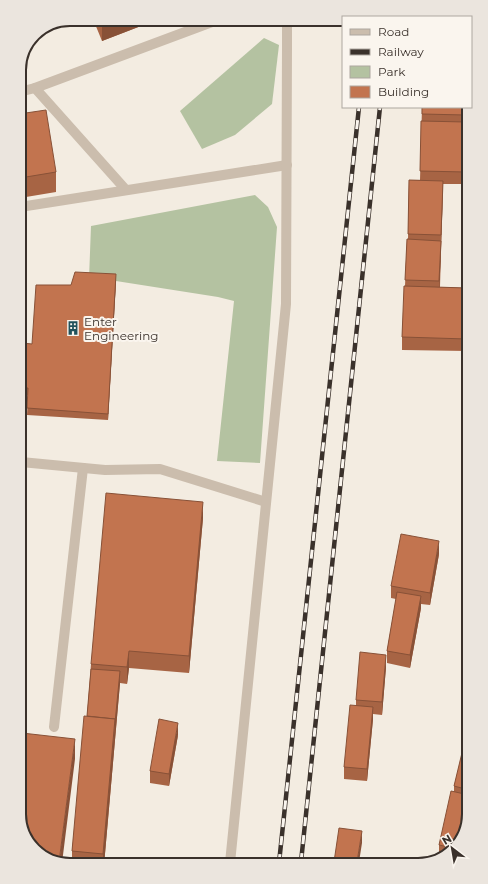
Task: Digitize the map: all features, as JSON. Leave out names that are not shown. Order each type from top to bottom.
[{"type":"street","points":[[26,90],[201,26]]},
{"type":"street","points":[[230,858],[286,304],[287,26]]},
{"type":"street","points":[[35,88],[126,190]]},
{"type":"street","points":[[26,206],[287,165]]},
{"type":"street","points":[[26,462],[105,470],[160,469],[266,502]]},
{"type":"street","points":[[54,727],[83,468]]},
{"type":"green space","points":[[264,38],[279,45],[272,104],[235,135],[202,149],[180,111]]},
{"type":"green space","points":[[255,195],[268,207],[277,227],[260,463],[217,461],[234,301],[218,297],[116,281],[89,279],[91,226]]},
{"type":"building","points":[[422,108],[462,108],[462,115],[422,114]]},
{"type":"building","points":[[46,110],[56,172],[26,177],[26,113]]},
{"type":"building","points":[[421,121],[462,122],[462,172],[420,171]]},
{"type":"building","points":[[409,180],[443,181],[441,235],[408,234]]},
{"type":"building","points":[[407,239],[441,241],[439,281],[405,280]]},
{"type":"building","name":"Enter Engineering","points":[[75,272],[116,274],[108,414],[27,408],[28,388],[26,388],[26,343],[32,344],[36,285],[71,285]]},
{"type":"building","points":[[404,286],[462,288],[462,339],[402,337]]},
{"type":"building","points":[[106,493],[203,502],[189,656],[129,651],[127,667],[91,664]]},
{"type":"building","points":[[401,534],[439,541],[430,593],[391,586]]},
{"type":"building","points":[[397,592],[421,596],[410,655],[387,651]]},
{"type":"building","points":[[360,652],[386,655],[382,702],[356,700]]},
{"type":"building","points":[[91,669],[120,671],[115,723],[115,719],[87,716]]},
{"type":"building","points":[[350,705],[373,707],[367,769],[344,767]]},
{"type":"building","points":[[84,716],[115,719],[103,854],[72,851]]},
{"type":"building","points":[[159,719],[178,723],[169,774],[150,771]]},
{"type":"building","points":[[26,733],[75,739],[60,857],[53,855],[43,849],[35,841],[29,831],[26,814]]},
{"type":"building","points":[[462,753],[462,788],[454,786]]},
{"type":"building","points":[[451,791],[462,793],[462,820],[458,834],[447,847],[439,845]]},
{"type":"building","points":[[339,828],[362,831],[358,858],[335,858]]},
{"type":"railway","points":[[280,858],[359,108]]},
{"type":"railway","points":[[301,858],[380,108]]},
{"type":"place","name":"Enter Engineering","points":[[73,328]]}]
